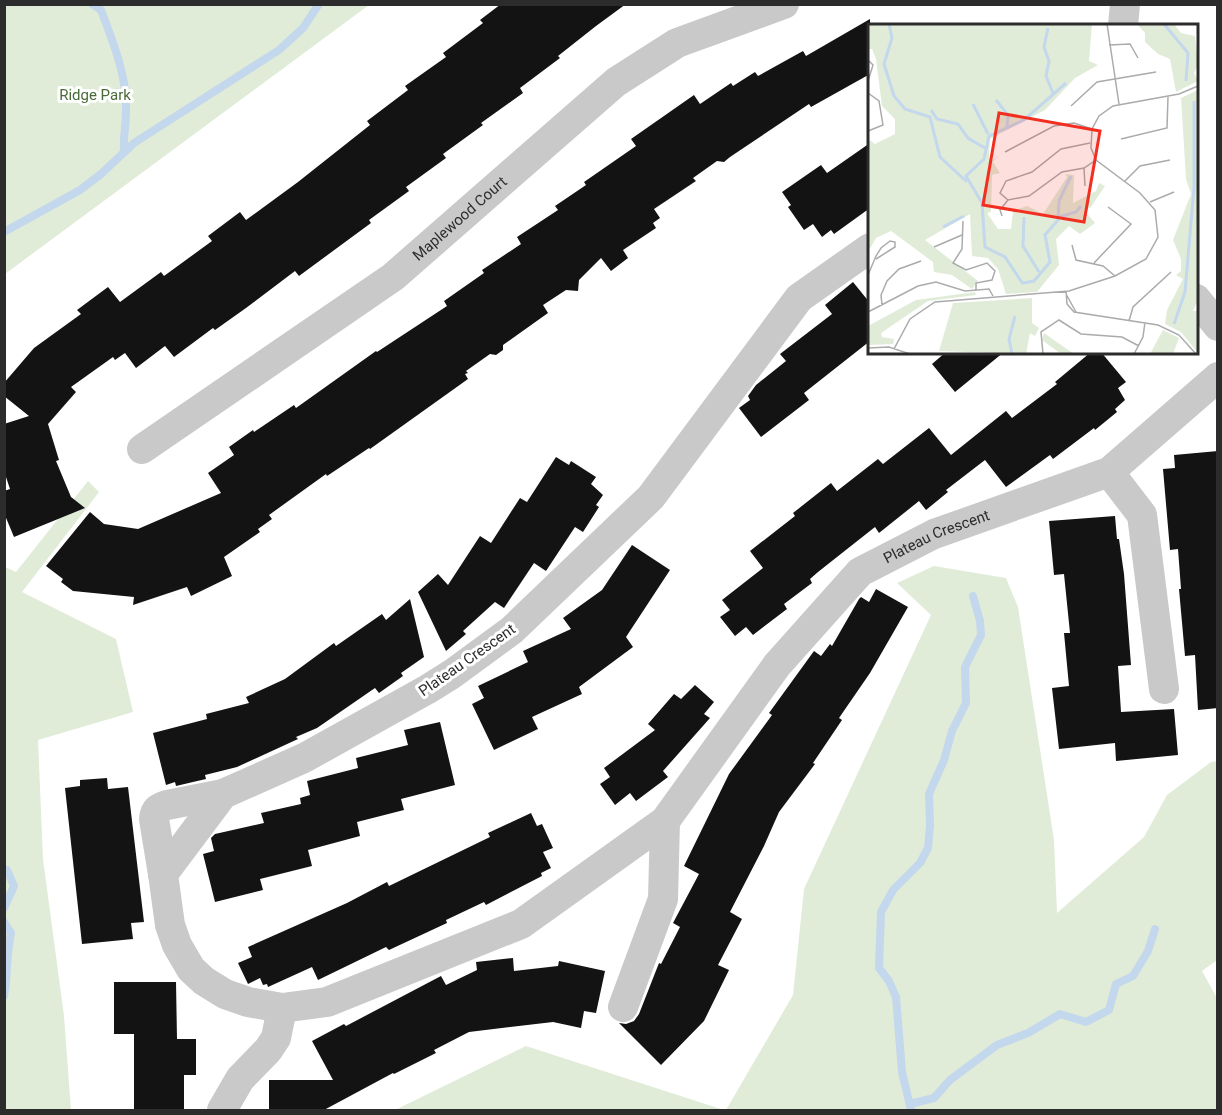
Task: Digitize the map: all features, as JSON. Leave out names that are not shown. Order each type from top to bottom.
[{"type":"street","name":"Maplewood Court","points":[[142,449],[393,277],[626,75],[677,43],[784,4]]},
{"type":"street","points":[[1123,24],[1125,4]]},
{"type":"street","name":"Plateau Crescent","points":[[868,249],[799,298],[651,497],[512,630],[428,689],[304,758],[223,794],[163,874],[170,925],[177,945],[190,969],[225,994],[248,1002],[282,1008],[327,1002],[521,924],[665,821],[777,665],[860,572],[934,534],[1109,472],[1218,377]]},
{"type":"street","points":[[1198,300],[1218,326]]},
{"type":"street","points":[[1109,472],[1142,515],[1164,689]]},
{"type":"street","points":[[163,874],[154,812],[167,805],[223,794]]},
{"type":"street","points":[[623,1007],[663,899],[665,821]]},
{"type":"street","points":[[222,1110],[240,1079],[268,1050],[276,1038],[282,1008]]},
{"type":"green space","name":"Ridge Park","points":[[5,4],[369,4],[369,5],[5,274]]},
{"type":"green space","points":[[88,481],[99,492],[22,592],[116,639],[133,712],[38,740],[43,859],[64,1016],[71,1110],[5,1110],[5,567],[16,572]]},
{"type":"green space","points":[[934,566],[1006,578],[1018,607],[1054,840],[1057,913],[1144,837],[1167,795],[1211,762],[1217,761],[1217,960],[1202,971],[1217,998],[1217,1110],[726,1110],[793,995],[804,889],[931,615],[897,583]]},
{"type":"green space","points":[[526,1046],[724,1110],[395,1110]]},
{"type":"building","points":[[501,4],[626,4],[520,88],[523,93],[443,154],[446,158],[406,187],[409,191],[369,220],[371,223],[299,276],[295,271],[174,357],[165,346],[136,368],[125,353],[115,360],[113,357],[71,387],[76,392],[48,424],[59,460],[56,461],[71,497],[85,508],[14,537],[4,513],[4,491],[10,489],[4,471],[4,424],[29,416],[4,396],[4,383],[34,348],[81,314],[77,310],[108,287],[120,302],[161,272],[164,276],[212,241],[208,236],[240,212],[246,220],[298,182],[370,125],[367,121],[408,90],[405,86],[446,57],[443,53],[483,23],[480,20]]},
{"type":"building","points":[[870,19],[870,24],[868,24],[868,75],[811,107],[809,104],[724,162],[717,161],[693,178],[696,181],[654,209],[660,218],[653,223],[656,228],[623,250],[628,258],[611,271],[601,258],[579,280],[578,291],[566,290],[543,305],[548,313],[503,345],[503,350],[496,355],[490,354],[466,371],[468,379],[370,449],[327,476],[326,474],[269,515],[272,519],[258,529],[260,532],[224,557],[232,576],[191,596],[187,587],[133,605],[134,597],[73,591],[61,582],[63,579],[46,566],[90,512],[104,524],[138,529],[221,493],[208,473],[234,455],[229,447],[294,405],[296,408],[376,351],[447,306],[444,301],[484,273],[482,270],[521,244],[517,237],[558,210],[555,206],[586,185],[584,182],[636,146],[631,139],[694,95],[700,104],[731,83],[733,86],[755,72],[758,76],[803,51],[806,56]]},
{"type":"building","points":[[868,144],[868,209],[834,234],[831,230],[822,237],[813,224],[804,230],[788,207],[791,205],[782,192],[821,165],[827,173]]},
{"type":"building","points":[[853,282],[868,301],[868,343],[804,393],[809,400],[761,437],[739,408],[750,400],[748,396],[756,385],[786,361],[780,354],[832,314],[825,305]]},
{"type":"building","points":[[944,354],[1002,354],[955,392],[932,364]]},
{"type":"building","points":[[1089,354],[1103,354],[1126,382],[1118,388],[1125,400],[1115,409],[1117,412],[1095,430],[1094,428],[1053,459],[1050,455],[1006,487],[985,460],[946,490],[948,492],[926,510],[919,501],[879,533],[875,527],[810,579],[812,583],[784,604],[787,609],[753,635],[746,627],[735,636],[720,617],[730,610],[722,600],[763,568],[750,551],[795,516],[793,513],[831,483],[837,491],[878,459],[883,464],[929,428],[951,455],[1006,411],[1012,418],[1057,384],[1055,382]]},
{"type":"building","points":[[1218,451],[1218,708],[1198,710],[1195,655],[1185,656],[1178,549],[1170,550],[1163,469],[1175,468],[1174,455]]},
{"type":"building","points":[[556,457],[569,465],[571,461],[596,477],[591,484],[603,495],[596,505],[599,507],[583,532],[575,527],[546,571],[534,563],[504,608],[495,602],[463,631],[466,634],[446,651],[418,592],[438,574],[448,585],[480,536],[491,543],[520,498],[527,502]]},
{"type":"building","points":[[1115,516],[1124,574],[1131,665],[1118,666],[1121,712],[1174,709],[1178,755],[1116,761],[1115,743],[1059,749],[1052,688],[1069,686],[1064,633],[1070,633],[1064,574],[1054,575],[1049,521]]},
{"type":"building","points":[[632,545],[670,570],[626,637],[633,647],[579,687],[582,694],[532,717],[538,729],[494,750],[472,704],[484,698],[478,686],[528,662],[523,651],[571,629],[563,618],[602,590]]},
{"type":"building","points":[[876,589],[908,607],[870,673],[839,718],[842,720],[813,763],[815,764],[779,812],[730,912],[742,919],[718,965],[729,970],[704,1021],[661,1065],[619,1023],[626,1024],[634,1021],[639,1014],[659,963],[661,964],[680,927],[673,923],[699,874],[684,866],[729,774],[772,715],[769,713],[814,651],[821,656],[830,644],[832,646],[859,599],[861,597],[869,602]]},
{"type":"building","points":[[410,599],[424,657],[401,673],[403,676],[379,693],[375,688],[317,728],[296,737],[298,739],[237,767],[205,775],[206,779],[176,786],[175,782],[166,785],[153,733],[207,719],[206,714],[249,703],[246,697],[285,679],[334,643],[336,646],[382,614],[386,620]]},
{"type":"building","points":[[695,685],[714,702],[704,714],[710,718],[663,771],[668,777],[636,801],[630,793],[615,805],[600,784],[610,777],[604,768],[655,730],[648,724],[674,694],[681,699]]},
{"type":"building","points":[[440,722],[455,785],[401,799],[404,810],[357,822],[360,836],[308,850],[312,866],[260,879],[263,890],[215,902],[203,854],[214,851],[211,838],[215,834],[264,823],[261,813],[301,804],[300,798],[310,795],[307,781],[358,768],[356,758],[408,745],[404,730]]},
{"type":"building","points":[[107,778],[108,789],[128,787],[144,922],[131,923],[133,939],[82,944],[65,788],[80,786],[80,780]]},
{"type":"building","points":[[531,813],[537,826],[542,824],[553,848],[543,852],[551,868],[541,873],[542,876],[486,905],[484,902],[446,920],[447,923],[389,950],[386,947],[318,980],[312,967],[268,987],[267,984],[263,985],[260,978],[248,984],[238,963],[252,957],[248,947],[347,903],[387,882],[389,886],[490,837],[488,833]]},
{"type":"building","points":[[513,958],[514,971],[558,966],[559,961],[605,971],[596,1013],[584,1011],[581,1028],[553,1022],[469,1032],[434,1050],[436,1053],[324,1110],[269,1110],[269,1080],[333,1080],[312,1041],[344,1024],[346,1026],[441,976],[446,985],[477,970],[476,962]]},
{"type":"building","points":[[114,982],[176,982],[177,1039],[196,1039],[196,1075],[184,1075],[184,1110],[134,1110],[134,1034],[114,1034]]},
{"type":"waterway","points":[[92,4],[101,10],[122,72],[126,97],[124,152]]},
{"type":"waterway","points":[[4,232],[80,190],[134,143],[279,50],[303,28],[319,4]]},
{"type":"waterway","points":[[911,1110],[902,1072],[896,997],[889,981],[879,968],[881,912],[893,890],[920,863],[928,848],[929,794],[944,760],[952,731],[966,703],[965,667],[981,635],[980,621],[973,596]]},
{"type":"waterway","points":[[4,908],[14,886],[7,870]]},
{"type":"waterway","points":[[4,922],[11,933],[4,996]]},
{"type":"waterway","points":[[910,1104],[934,1098],[950,1080],[997,1045],[1028,1033],[1060,1014],[1086,1022],[1109,1010],[1116,984],[1133,976],[1148,951],[1155,929]]}]
